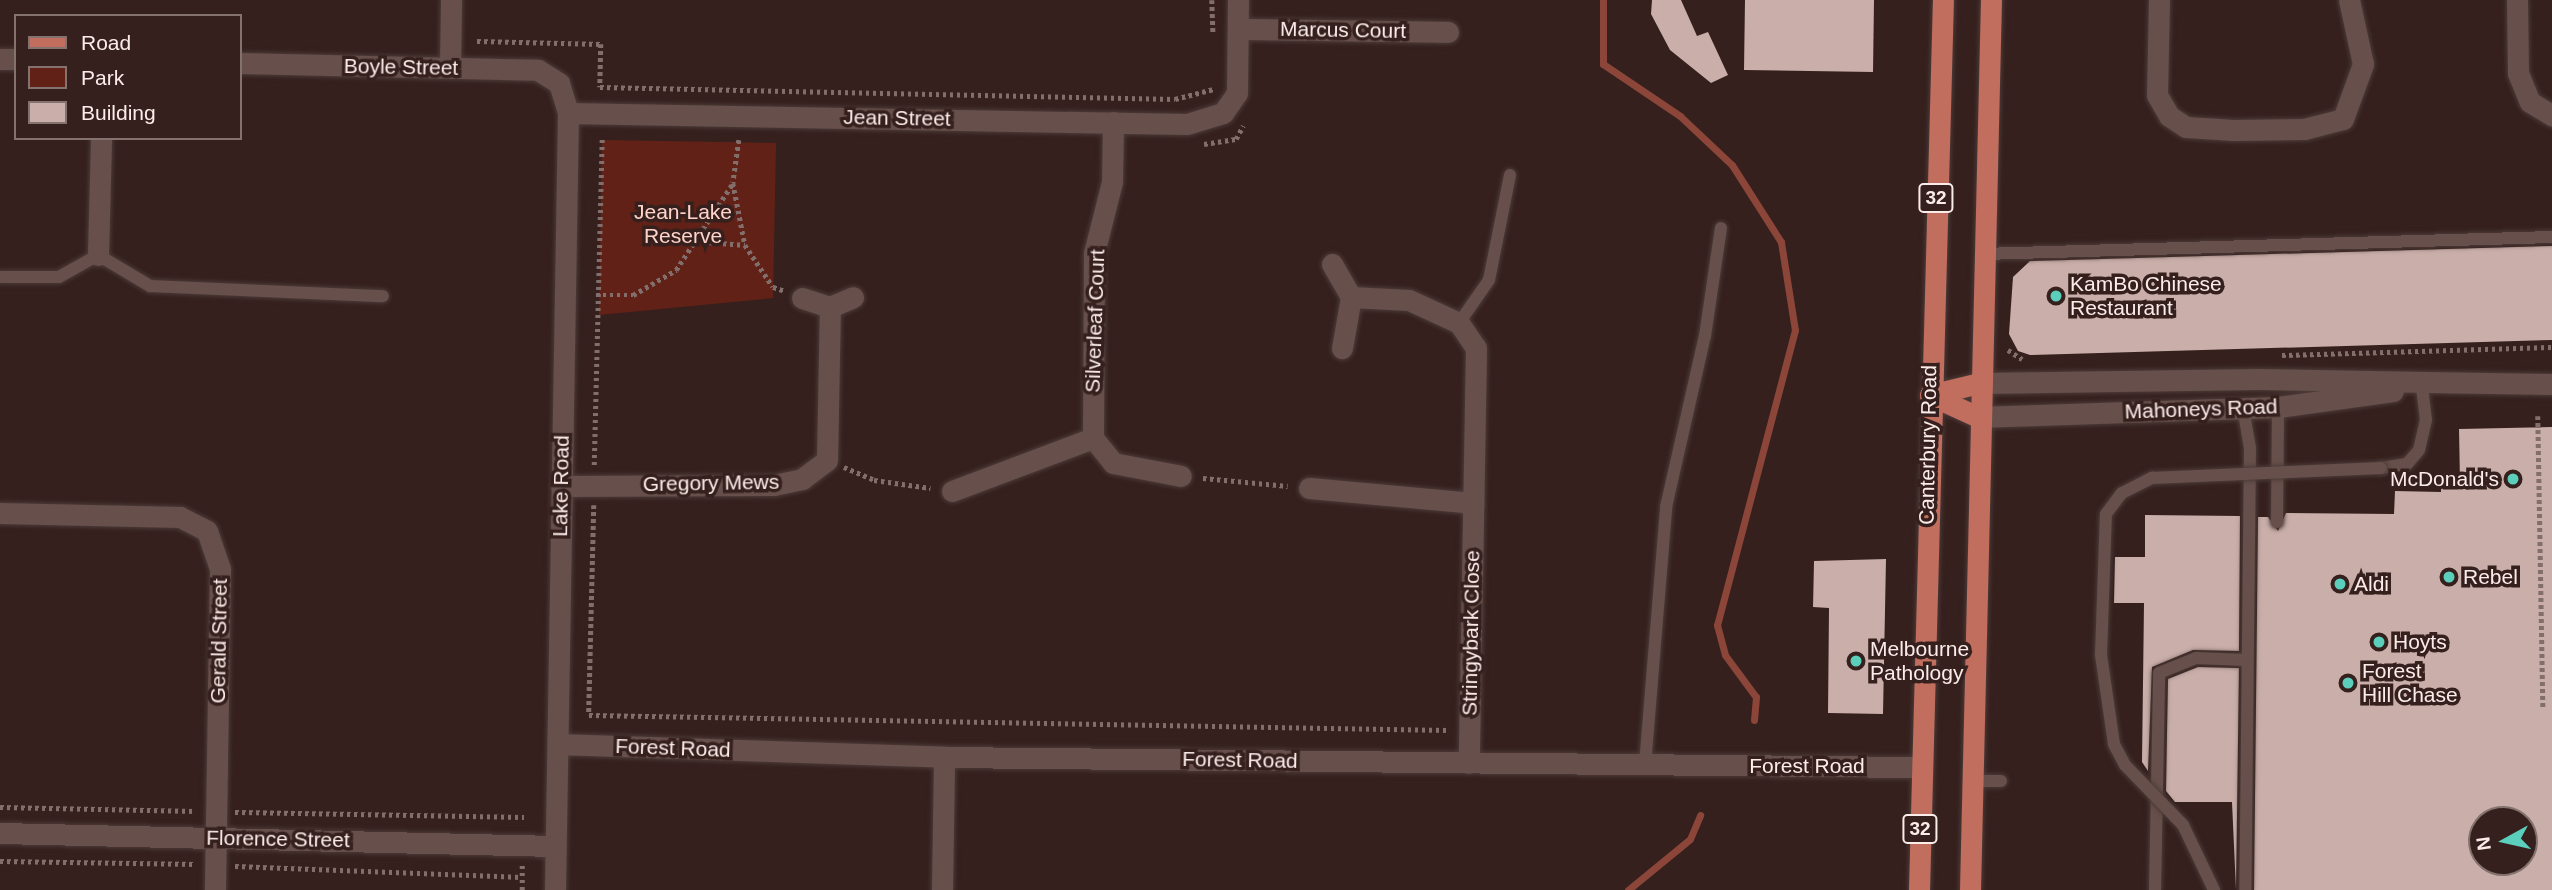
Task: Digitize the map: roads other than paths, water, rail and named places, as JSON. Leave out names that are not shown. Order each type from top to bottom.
[{"type":"main road","name":"Canterbury Road","points":[[1919,890],[1930,395],[1944,0]]},
{"type":"main road","name":"32","points":[[1970,890],[1978,417],[1991,0]]},
{"type":"main road","points":[[1930,395],[1979,383]]},
{"type":"main road","points":[[1930,395],[1978,417]]},
{"type":"street","points":[[450,67],[451,0]]},
{"type":"street","points":[[1238,0],[1238,29]]},
{"type":"street","points":[[2159,0],[2157,95],[2169,116],[2186,127],[2234,130],[2304,128],[2343,118],[2363,64],[2348,0]]},
{"type":"street","points":[[2517,0],[2518,73],[2530,102],[2552,115]]},
{"type":"street","name":"Marcus Court","points":[[1238,29],[1448,32]]},
{"type":"street","name":"Jean Street","points":[[569,113],[1187,124],[1223,113],[1237,93],[1238,29]]},
{"type":"street","name":"Boyle Street","points":[[242,64],[538,70],[559,83]]},
{"type":"street","name":"Lake Road","points":[[555,890],[569,113],[559,83]]},
{"type":"street","name":"Silverleaf Court","points":[[1093,438],[1094,253],[1112,181],[1113,121]]},
{"type":"street","points":[[98,255],[101,140]]},
{"type":"street","points":[[1332,264],[1351,297],[1342,348]]},
{"type":"street","points":[[802,298],[830,307],[853,297]]},
{"type":"street","points":[[1351,297],[1409,300],[1459,323]]},
{"type":"street","name":"Gregory Mews","points":[[561,486],[774,485],[802,479],[827,460],[830,307]]},
{"type":"street","name":"Stringybark Close","points":[[1459,323],[1476,348],[1469,764]]},
{"type":"street","points":[[2226,379],[2243,408]]},
{"type":"street","points":[[2259,379],[2278,407]]},
{"type":"street","name":"Mahoneys Road","points":[[1979,383],[2259,379],[2422,386],[2547,382]]},
{"type":"street","name":"Mahoneys Road","points":[[1978,417],[2278,407],[2422,386]]},
{"type":"street","points":[[952,491],[1093,438],[1113,463],[1181,475]]},
{"type":"street","points":[[1309,488],[1473,503]]},
{"type":"street","name":"Gerald Street","points":[[0,513],[180,516],[207,531],[220,569],[215,890]]},
{"type":"street","name":"Forest Road","points":[[559,744],[944,757],[1921,767]]},
{"type":"street","points":[[942,890],[944,757]]},
{"type":"street","name":"Florence Street","points":[[0,833],[555,846]]},
{"type":"lane","points":[[1459,323],[1489,280],[1510,175]]},
{"type":"lane","points":[[1645,765],[1666,507],[1705,335],[1721,229]]},
{"type":"lane","points":[[1983,254],[2552,237]]},
{"type":"lane","points":[[0,277],[59,277],[98,255],[150,286],[383,296]]},
{"type":"lane","points":[[2214,890],[2183,825],[2125,765],[2114,744],[2101,655],[2106,514],[2122,494],[2152,478],[2381,468],[2407,464],[2419,450],[2426,421],[2422,386]]},
{"type":"lane","points":[[2277,522],[2278,407]]},
{"type":"lane","points":[[2243,408],[2250,448],[2245,890]]},
{"type":"lane","points":[[2155,890],[2159,673],[2196,658],[2246,660]]},
{"type":"lane","points":[[1972,781],[2001,781]]},
{"type":"waterway","points":[[1603,0],[1603,64],[1680,116],[1732,165],[1781,242],[1795,330],[1717,625],[1725,655],[1756,697],[1754,720]]},
{"type":"waterway","points":[[1628,890],[1690,839],[1700,815]]},
{"type":"place","name":"KamBo Chinese Restaurant","points":[[2056,296]]},
{"type":"place","name":"McDonald's","points":[[2513,479]]},
{"type":"place","name":"Rebel","points":[[2449,577]]},
{"type":"place","name":"Aldi","points":[[2340,584]]},
{"type":"place","name":"Hoyts","points":[[2379,642]]},
{"type":"place","name":"Melbourne Pathology","points":[[1856,661]]},
{"type":"place","name":"Forest Hill Chase","points":[[2348,683]]},
{"type":"park label","name":"Jean-Lake Reserve","points":[[683,224]]}]
